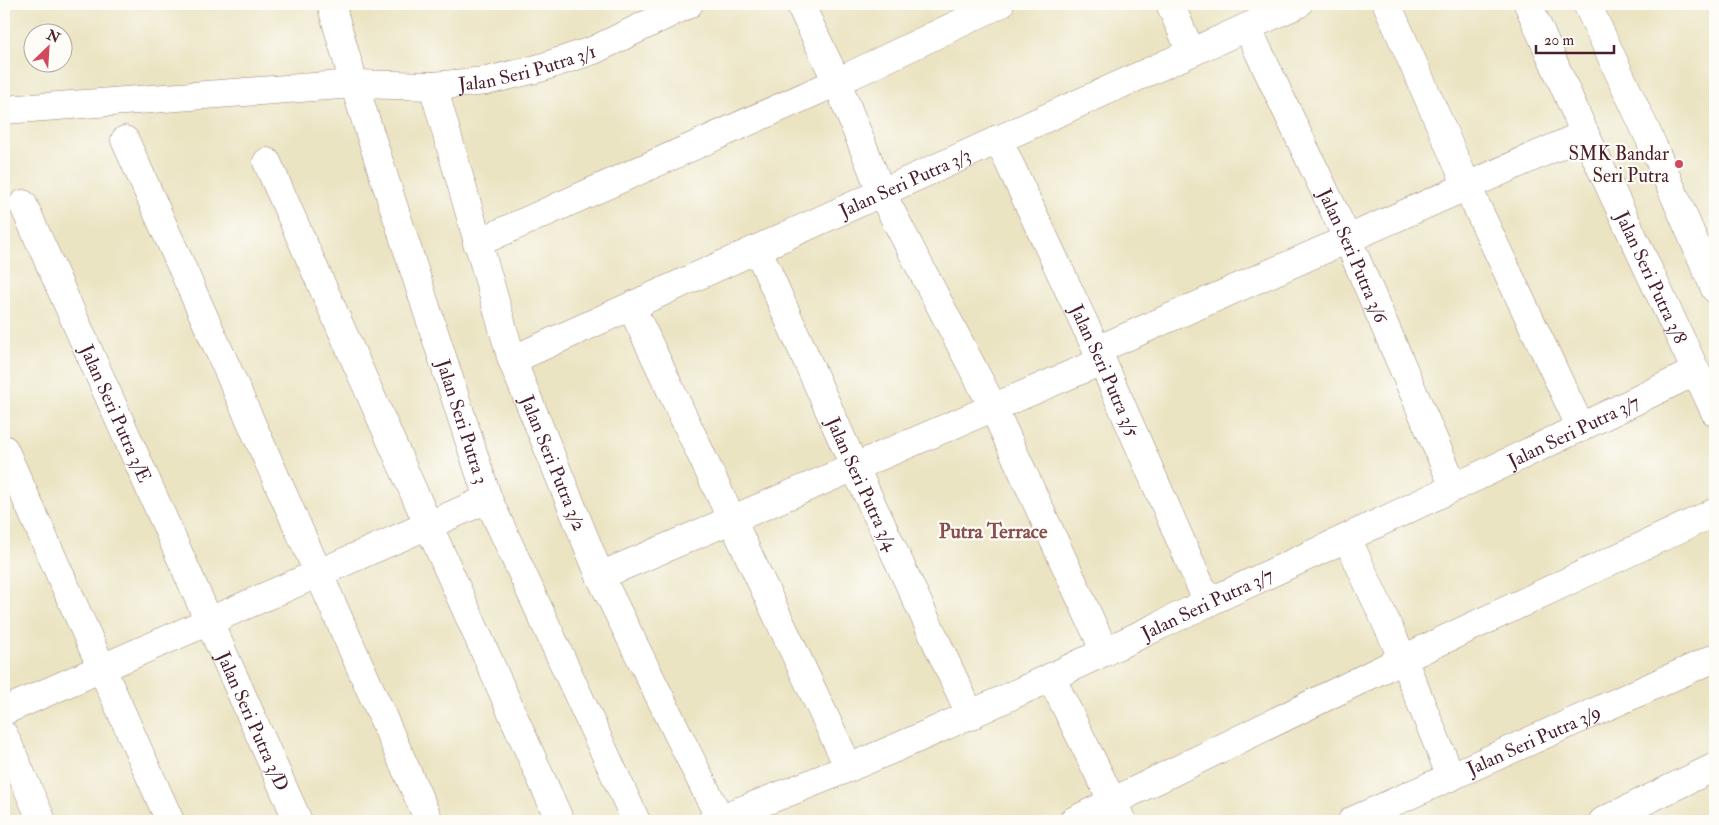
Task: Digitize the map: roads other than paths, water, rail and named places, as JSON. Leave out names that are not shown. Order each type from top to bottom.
[{"type":"street","name":"Jalan Seri Putra 3","points":[[331,4],[354,84],[488,499],[636,821]]},
{"type":"street","name":"Jalan Seri Putra 3/1","points":[[4,110],[354,84],[433,86],[486,81],[540,68],[594,50],[689,4]]},
{"type":"street","points":[[800,4],[837,82],[882,194],[993,406],[1105,652]]},
{"type":"street","points":[[477,243],[837,82],[1000,4]]},
{"type":"street","points":[[1170,4],[1191,52]]},
{"type":"street","name":"Jalan Seri Putra 3/3","points":[[512,360],[632,308],[882,194],[998,138],[1298,4]]},
{"type":"street","points":[[1387,4],[1467,186],[1581,428]]},
{"type":"street","name":"Jalan Seri Putra 3/8","points":[[1528,4],[1715,412]]},
{"type":"street","points":[[1586,4],[1712,274]]},
{"type":"street","name":"Jalan Seri Putra 3/6","points":[[1247,27],[1347,238],[1454,487]]},
{"type":"street","name":"Jalan Seri Putra 3/2","points":[[433,86],[512,360],[600,576],[717,820]]},
{"type":"street","points":[[600,576],[993,406],[1347,238],[1586,134]]},
{"type":"street","name":"Jalan Seri Putra 3/5","points":[[998,138],[1099,355],[1208,603]]},
{"type":"street","points":[[125,140],[428,821]]},
{"type":"street","points":[[266,162],[560,821]]},
{"type":"street","name":"Jalan Seri Putra 3/E","points":[[23,204],[209,621]]},
{"type":"street","name":"Jalan Seri Putra 3/4","points":[[758,250],[854,466],[971,716]]},
{"type":"street","points":[[632,308],[733,518],[849,768]]},
{"type":"street","name":"Jalan Seri Putra 3/7","points":[[717,820],[849,768],[971,716],[1581,428],[1696,371]]},
{"type":"street","points":[[4,450],[170,821]]},
{"type":"street","points":[[4,712],[488,499]]},
{"type":"street","points":[[1073,821],[1118,812],[1403,659],[1715,512]]},
{"type":"street","points":[[1347,538],[1403,659],[1451,777]]},
{"type":"street","name":"Jalan Seri Putra 3/D","points":[[209,621],[298,821]]},
{"type":"street","name":"Jalan Seri Putra 3/9","points":[[1352,821],[1715,658]]},
{"type":"street","points":[[1051,677],[1118,812]]},
{"type":"street","points":[[4,735],[42,821]]},
{"type":"street","points":[[1603,821],[1715,767]]},
{"type":"place","name":"SMK Bandar Seri Putra","points":[[1679,164]]},
{"type":"district","name":"Putra Terrace","points":[[993,531]]}]
